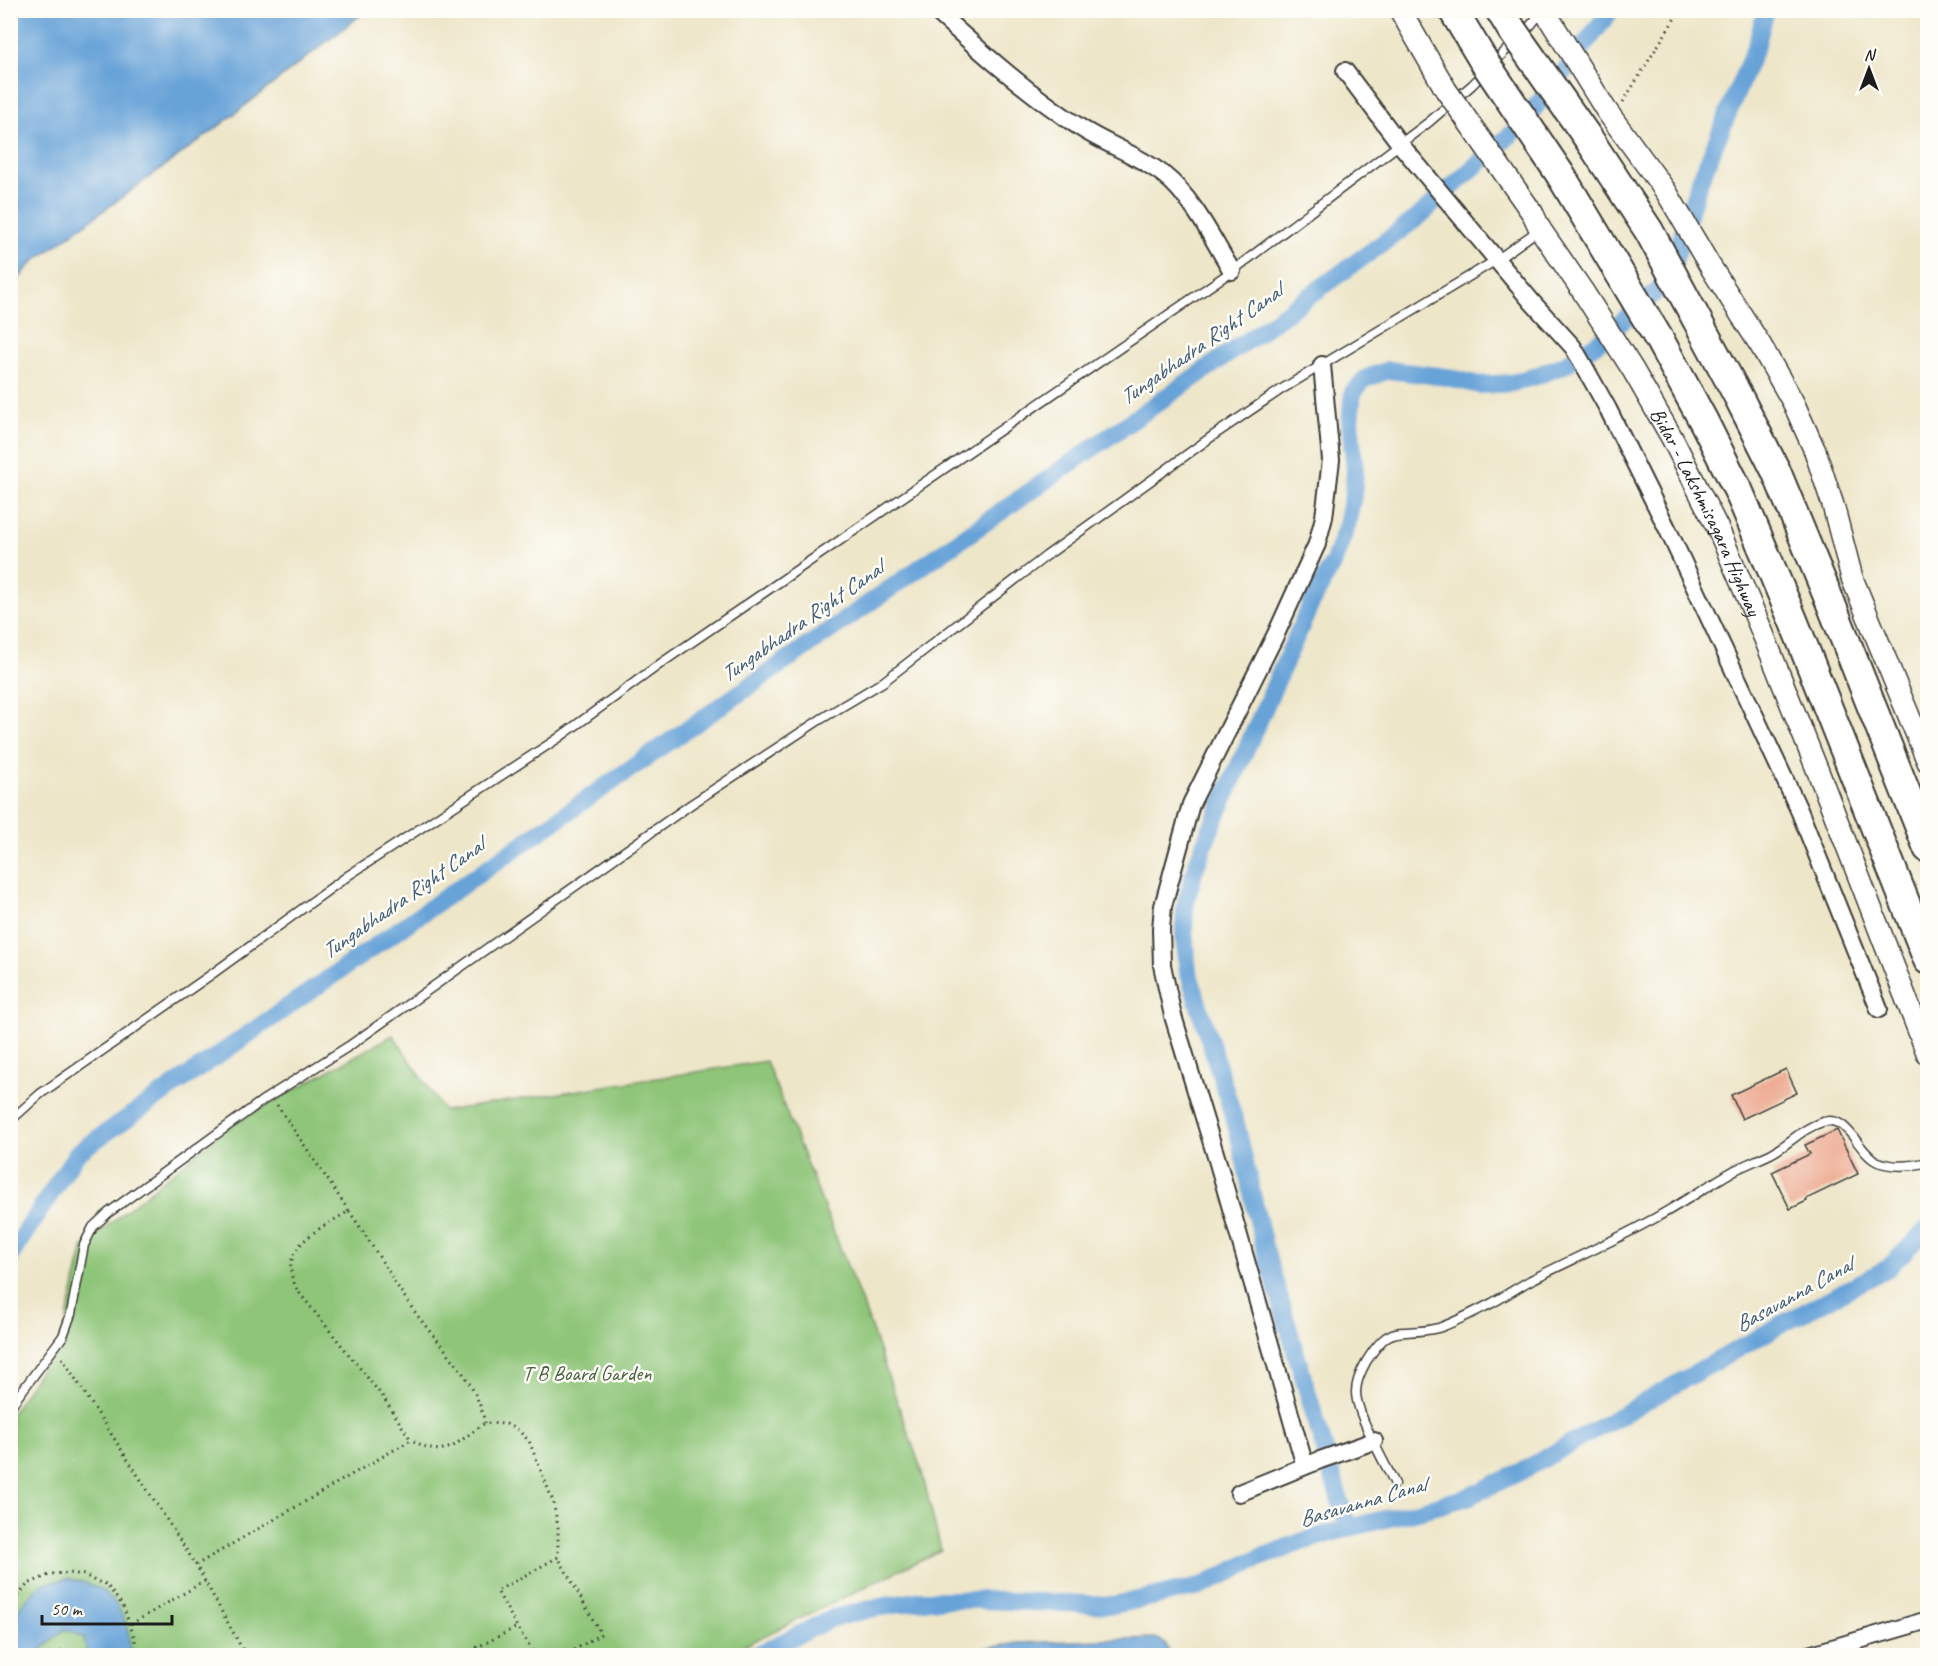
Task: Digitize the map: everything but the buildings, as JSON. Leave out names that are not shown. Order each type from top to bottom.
[{"type":"highway","name":"Bidar - Lakshmisagara Highway","points":[[1453,10],[1483,60],[1560,174],[1659,339],[1704,422],[1739,492],[1793,620],[1928,960]]},
{"type":"highway","points":[[1506,20],[1649,231],[1776,471],[1832,604],[1928,848]]},
{"type":"street","points":[[935,10],[974,45],[1054,109],[1081,128],[1127,151],[1165,176],[1185,197],[1232,271]]},
{"type":"street","name":"Bidar - Lakshmisagara Highway","points":[[1400,10],[1446,90],[1537,222],[1633,370],[1672,438],[1719,531],[1819,774],[1928,1055]]},
{"type":"street","points":[[1544,10],[1609,114],[1667,192],[1710,266],[1772,364],[1792,402],[1815,451],[1833,505],[1852,578],[1928,762]]},
{"type":"street","points":[[1345,71],[1415,163],[1573,348],[1584,366],[1668,530],[1799,810],[1879,1010]]},
{"type":"street","points":[[1312,1463],[1173,1016],[1162,965],[1161,929],[1163,906],[1191,804],[1272,644],[1317,544],[1324,518],[1331,460],[1322,365]]},
{"type":"street","points":[[1239,1493],[1374,1441]]},
{"type":"street","points":[[1805,1656],[1928,1620]]},
{"type":"lane","points":[[10,1121],[40,1094],[349,875],[558,739],[660,664],[1232,271],[1400,144],[1472,85],[1544,10]]},
{"type":"lane","points":[[10,1407],[63,1336],[71,1314],[84,1245],[93,1227],[108,1213],[270,1096],[349,1046],[700,799],[821,719],[883,682],[1046,556],[1214,435],[1282,389],[1498,260],[1537,222]]},
{"type":"lane","points":[[1395,1484],[1360,1410],[1356,1393],[1359,1378],[1366,1364],[1388,1335],[1398,1331],[1439,1328],[1480,1310],[1528,1282],[1657,1217],[1737,1169],[1786,1145],[1815,1125],[1825,1121],[1835,1121],[1847,1128],[1865,1154],[1878,1162],[1895,1166],[1928,1162]]},
{"type":"path","points":[[1609,114],[1680,10]]},
{"type":"path","points":[[270,1096],[412,1308],[470,1383],[486,1423]]},
{"type":"path","points":[[349,1211],[307,1238],[295,1252],[291,1273],[297,1290],[383,1397],[411,1440],[426,1448],[439,1450],[452,1448],[486,1423],[507,1424],[518,1430],[529,1441],[553,1501],[558,1527],[558,1557],[601,1634],[564,1656]]},
{"type":"path","points":[[54,1347],[196,1566],[246,1656]]},
{"type":"path","points":[[196,1566],[411,1440]]},
{"type":"path","points":[[536,1656],[497,1591],[558,1557]]},
{"type":"path","points":[[10,1605],[28,1584],[51,1574],[85,1575],[106,1584],[123,1606],[135,1639],[135,1656]]},
{"type":"path","points":[[131,1624],[204,1581]]},
{"type":"path","points":[[460,1656],[517,1627]]},
{"type":"path","points":[[43,1656],[62,1651],[74,1656]]},
{"type":"green space","name":"T B Board Garden","points":[[393,1035],[444,1111],[766,1061],[864,1308],[921,1469],[941,1550],[725,1655],[11,1656],[11,1414],[63,1336],[84,1245],[231,1125]]},
{"type":"water","points":[[11,10],[366,11],[214,130],[32,263],[11,288]]},
{"type":"water","points":[[69,1578],[100,1589],[116,1604],[127,1629],[129,1655],[87,1655],[84,1637],[65,1629],[33,1655],[15,1651],[11,1645],[12,1616],[40,1585]]},
{"type":"water","points":[[1155,1638],[1165,1642],[1170,1655],[940,1655],[1019,1643]]},
{"type":"waterway","name":"Tungabhadra Right Canal","points":[[10,1256],[77,1153],[1251,338],[1416,219],[1518,128],[1611,10]]},
{"type":"waterway","points":[[1348,1528],[1264,1246],[1237,1128],[1188,971],[1184,933],[1185,906],[1195,869],[1310,606],[1334,561],[1347,525],[1355,470],[1350,421],[1353,392],[1365,379],[1388,370],[1447,377],[1479,385],[1512,383],[1533,377],[1564,365],[1599,342],[1668,281],[1697,188],[1757,43],[1766,10]]},
{"type":"waterway","name":"Basavanna Canal","points":[[754,1656],[833,1618],[923,1600],[1113,1605],[1200,1587],[1252,1561],[1301,1542],[1468,1497],[1524,1470],[1784,1323],[1888,1268],[1928,1228]]}]
